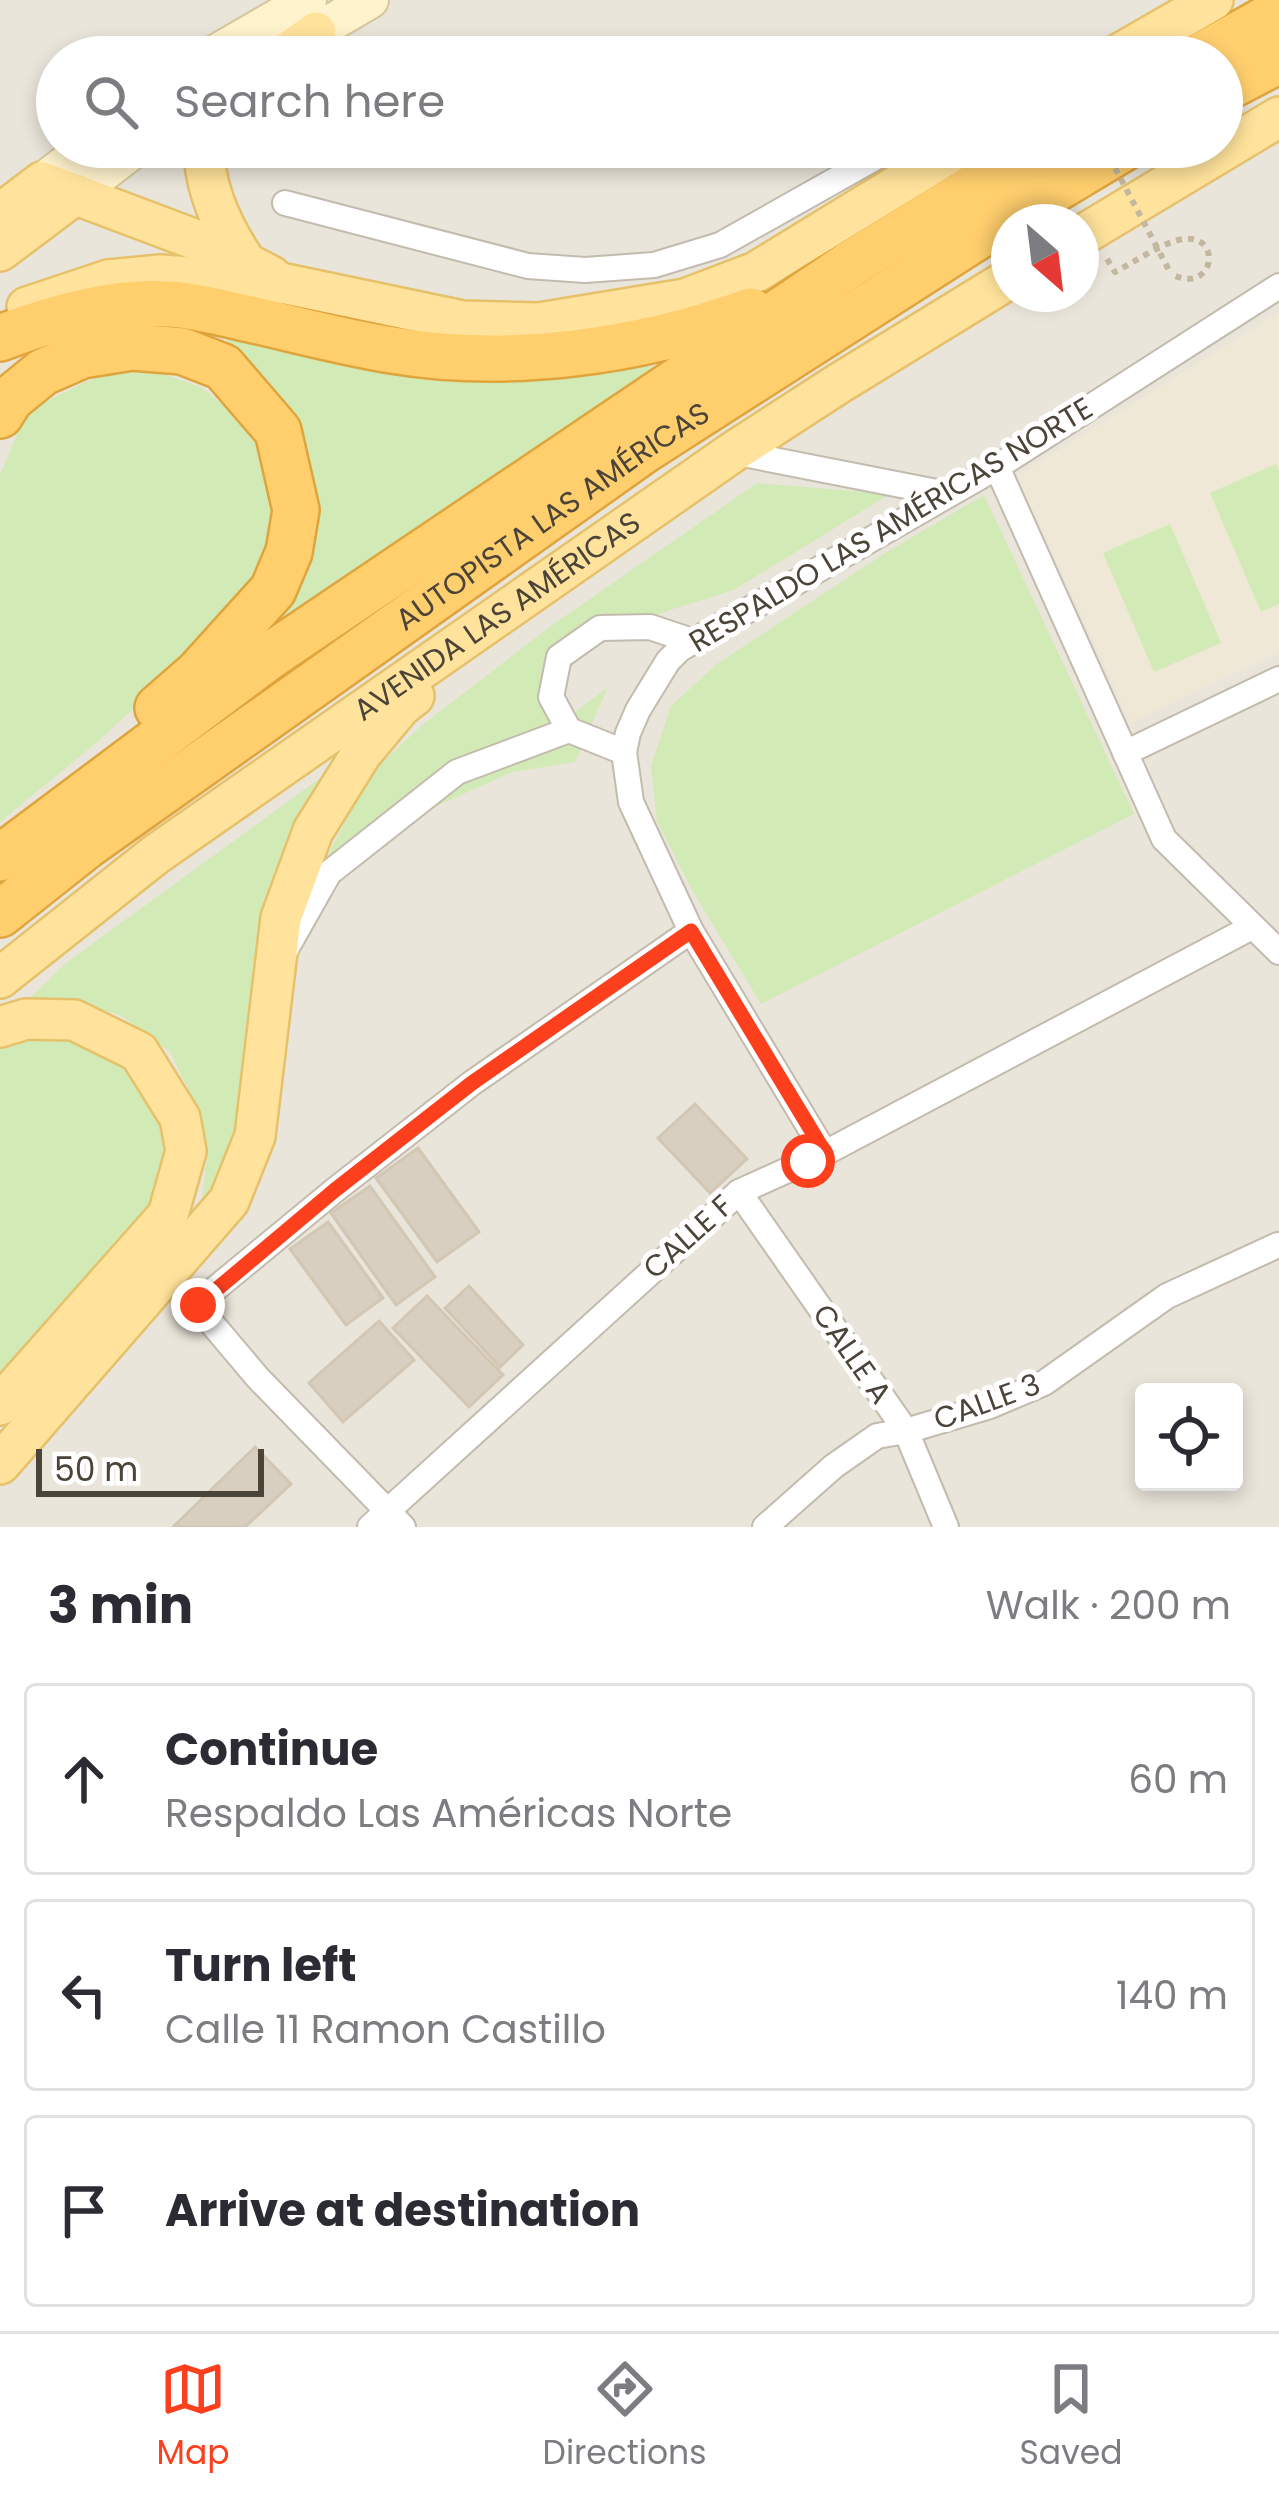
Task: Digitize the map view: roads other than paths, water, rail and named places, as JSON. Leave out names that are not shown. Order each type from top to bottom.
[{"type":"highway","points":[[1236,36],[1279,12]]},
{"type":"highway","points":[[1243,80],[1279,60]]},
{"type":"highway","name":"AUTOPISTA LAS AMÉRICAS","points":[[0,858],[271,655],[852,263],[1006,168]]},
{"type":"highway","name":"AUTOPISTA LAS AMÉRICAS","points":[[0,914],[87,845],[644,450],[1090,168]]},
{"type":"highway","points":[[0,338],[112,307],[170,304],[394,351],[481,359],[553,356],[700,329],[764,306],[852,263]]},
{"type":"highway","points":[[0,415],[10,399],[44,372],[82,355],[132,347],[182,351],[223,367],[278,430],[296,510],[290,552],[273,590],[198,673],[0,844]]},
{"type":"main road","points":[[262,36],[370,0]]},
{"type":"main road","points":[[1150,36],[1213,0]]},
{"type":"main road","points":[[1243,139],[1279,117]]},
{"type":"main road","points":[[0,251],[73,168]]},
{"type":"main road","points":[[0,214],[97,168]]},
{"type":"main road","points":[[204,168],[228,236],[245,261]]},
{"type":"main road","points":[[0,322],[19,310],[108,280],[160,275],[286,284],[482,322],[539,323],[685,299],[756,272],[927,168]]},
{"type":"main road","points":[[1099,225],[1194,168]]},
{"type":"main road","points":[[59,188],[245,261],[286,284]]},
{"type":"main road","name":"AVENIDA LAS AMÉRICAS","points":[[0,978],[155,855],[733,452],[991,290]]},
{"type":"main road","points":[[0,1464],[229,1201],[255,1136],[281,918],[313,832],[361,754],[401,706],[617,533]]},
{"type":"main road","points":[[0,1027],[26,1019],[74,1021],[139,1052],[180,1118],[186,1150],[168,1215],[0,1405]]},
{"type":"street","points":[[285,203],[529,266],[585,270],[654,265],[720,245],[857,168]]},
{"type":"street","name":"RESPALDO LAS AMÉRICAS NORTE","points":[[624,752],[632,723],[658,677],[668,661],[692,641],[997,467],[1279,286]]},
{"type":"street","points":[[733,452],[947,494]]},
{"type":"street","points":[[997,467],[1164,838],[1279,952]]},
{"type":"street","points":[[692,641],[650,626],[600,628],[560,657],[551,697],[569,730],[624,752],[631,802],[691,931],[825,1153]]},
{"type":"street","points":[[1125,753],[1279,679]]},
{"type":"street","points":[[275,968],[329,873],[458,772],[569,730]]},
{"type":"street","name":"CALLE F","points":[[387,1522],[739,1192],[825,1153],[1252,927]]},
{"type":"street","points":[[387,1522],[198,1305],[472,1083],[691,931]]},
{"type":"street","name":"CALLE A","points":[[739,1192],[906,1431],[946,1527]]},
{"type":"street","name":"CALLE 3","points":[[765,1527],[868,1441],[990,1406],[1044,1383],[1167,1296],[1278,1245]]}]
